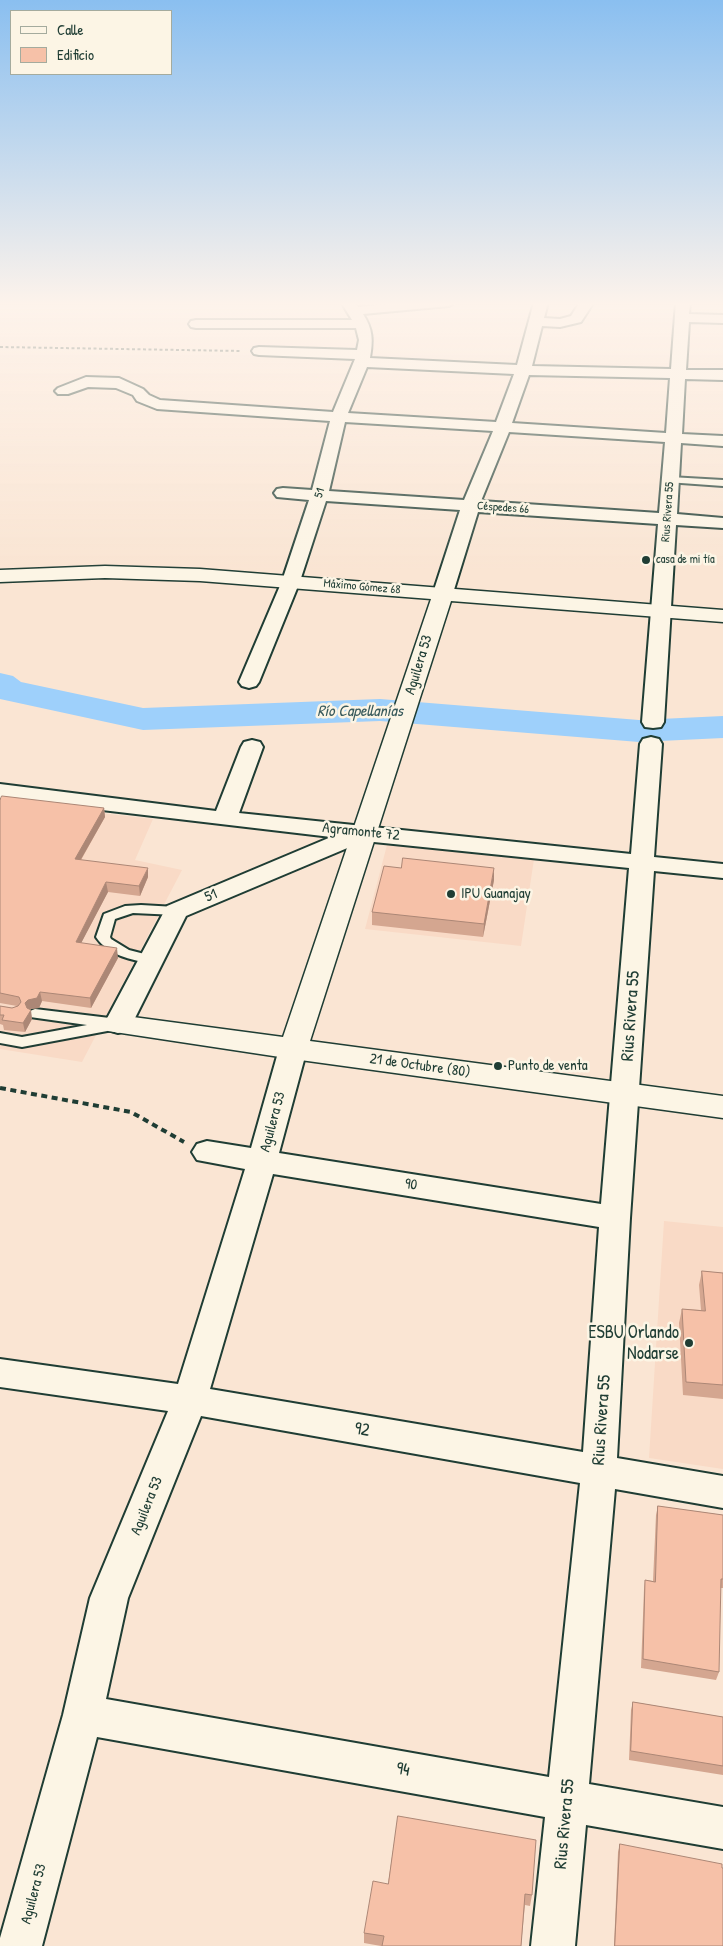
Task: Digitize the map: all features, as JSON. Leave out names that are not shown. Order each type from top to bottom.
[{"type":"street","points":[[139,393],[143,398],[157,404],[229,410],[723,441]]},
{"type":"street","name":"51","points":[[248,682],[291,581],[319,495],[339,416],[348,393]]},
{"type":"street","name":"Aguilera 53","points":[[20,1946],[83,1715],[110,1598],[190,1400],[262,1162],[293,1049],[410,695],[470,506],[515,393]]},
{"type":"street","name":"Rius Rivera 55","points":[[553,1946],[599,1472],[615,1218],[677,393]]},
{"type":"street","name":"Céspedes 66","points":[[283,494],[723,522]]},
{"type":"street","name":"Máximo Gómez 68","points":[[0,576],[105,572],[291,581],[723,616]]},
{"type":"street","points":[[225,819],[252,747]]},
{"type":"street","name":"Agramonte 72","points":[[0,791],[225,819],[364,832],[723,871]]},
{"type":"street","name":"51","points":[[176,911],[364,832]]},
{"type":"street","points":[[118,1024],[176,911]]},
{"type":"street","name":"21 de Octubre (80)","points":[[118,1024],[723,1107]]},
{"type":"street","name":"90","points":[[207,1152],[615,1218]]},
{"type":"street","name":"92","points":[[0,1373],[190,1400],[723,1492]]},
{"type":"street","name":"94","points":[[83,1715],[723,1828]]},
{"type":"lane","points":[[670,480],[723,483]]},
{"type":"lane","points":[[151,960],[115,949],[106,944],[103,937],[109,917],[121,909],[140,908],[176,911]]},
{"type":"lane","points":[[35,1014],[118,1024]]},
{"type":"lane","points":[[0,1038],[22,1042],[118,1024]]},
{"type":"path","points":[[0,1088],[131,1112],[171,1136],[207,1152]]},
{"type":"shaded area","points":[[0,802],[153,819],[135,860],[182,870],[82,1062],[0,1049]]},
{"type":"shaded area","name":"IPU Guanajay","points":[[387,845],[534,859],[521,946],[365,929]]},
{"type":"shaded area","name":"ESBU Orlando Nodarse","points":[[664,1221],[723,1227],[723,1469],[649,1458]]},
{"type":"building","points":[[2,796],[104,808],[75,859],[148,868],[139,886],[106,882],[76,942],[117,948],[90,998],[40,992],[37,998],[28,1000],[25,1003],[27,1008],[31,1010],[23,1023],[2,1020],[4,1015],[0,1015],[0,1006],[12,1008],[18,1006],[21,1002],[19,997],[0,993],[0,800]]},
{"type":"building","points":[[403,858],[494,868],[484,924],[372,912],[384,866],[401,868]]},
{"type":"building","points":[[702,1271],[723,1273],[723,1385],[686,1382],[682,1309],[705,1311]]},
{"type":"building","points":[[658,1506],[723,1515],[723,1579],[721,1579],[719,1672],[643,1659],[645,1580],[655,1582]]},
{"type":"building","points":[[633,1702],[723,1717],[723,1766],[631,1751]]},
{"type":"building","points":[[398,1816],[536,1840],[532,1895],[525,1894],[521,1946],[382,1946],[384,1936],[364,1933],[373,1881],[388,1884]]},
{"type":"building","points":[[620,1844],[722,1864],[723,1946],[615,1946]]},
{"type":"waterway","name":"Río Capellanías","points":[[0,684],[9,690],[143,719],[380,710],[639,731],[723,727]]},
{"type":"place","name":"casa de mi tía","points":[[646,560]]},
{"type":"place","name":"IPU Guanajay","points":[[451,894]]},
{"type":"place","name":"Punto de venta","points":[[498,1066]]},
{"type":"place","name":"ESBU Orlando Nodarse","points":[[689,1343]]}]
